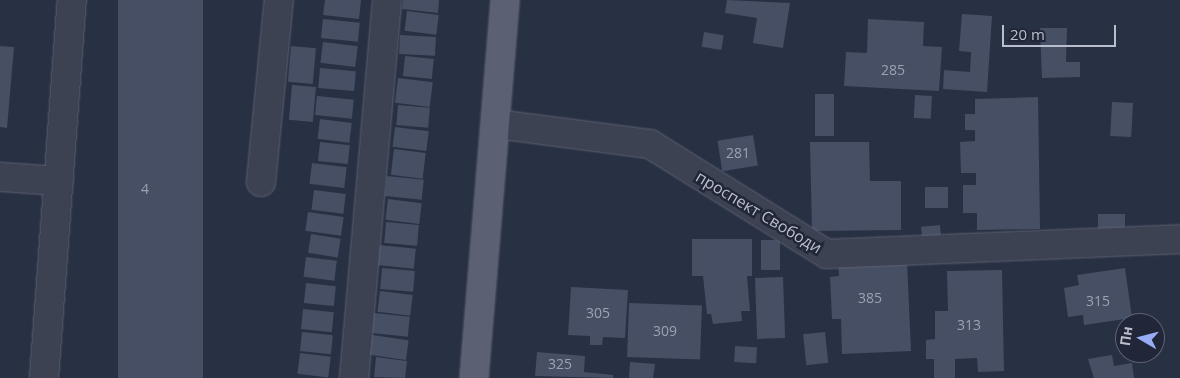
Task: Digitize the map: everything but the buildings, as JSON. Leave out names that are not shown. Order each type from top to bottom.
[{"type":"main road","points":[[474,378],[505,0]]},
{"type":"street","points":[[44,378],[72,0]]},
{"type":"street","points":[[261,182],[279,0]]},
{"type":"street","points":[[354,378],[387,0]]},
{"type":"street","name":"проспект Свободи","points":[[496,124],[650,144],[827,254],[1180,238]]},
{"type":"street","points":[[0,177],[59,181]]}]
